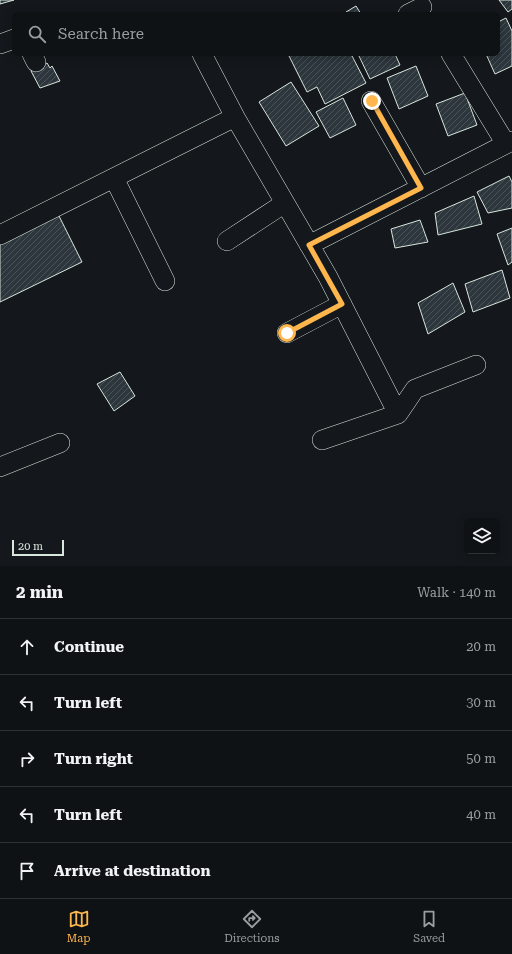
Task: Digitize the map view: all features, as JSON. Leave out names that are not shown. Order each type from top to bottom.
[{"type":"street","points":[[0,44],[12,40]]},
{"type":"street","points":[[203,56],[235,117],[342,304],[398,414]]},
{"type":"street","points":[[309,245],[509,143],[452,56]]},
{"type":"street","points":[[372,101],[421,188]]},
{"type":"street","points":[[0,235],[235,117]]},
{"type":"street","points":[[114,178],[165,281]]},
{"type":"street","points":[[227,241],[285,203]]},
{"type":"street","points":[[287,333],[342,304]]},
{"type":"street","points":[[322,440],[398,414],[415,389],[476,365]]},
{"type":"street","points":[[0,467],[60,443]]},
{"type":"building","points":[[0,0],[14,0],[0,4]]},
{"type":"building","points":[[499,0],[512,0],[512,9],[508,12]]},
{"type":"building","points":[[356,6],[360,12],[346,12]]},
{"type":"building","points":[[506,18],[512,31],[512,66],[495,74],[487,56],[500,56],[500,21]]},
{"type":"building","points":[[289,56],[352,56],[366,83],[325,104],[317,87],[307,92]]},
{"type":"building","points":[[359,56],[396,56],[400,65],[370,79]]},
{"type":"building","points":[[47,63],[50,68],[52,66],[60,81],[40,88],[31,71]]},
{"type":"building","points":[[416,66],[428,96],[399,109],[387,78]]},
{"type":"building","points":[[291,82],[319,126],[286,146],[259,102]]},
{"type":"building","points":[[465,93],[477,125],[448,136],[436,104]]},
{"type":"building","points":[[343,98],[356,125],[330,138],[316,112]]},
{"type":"building","points":[[509,176],[512,182],[512,208],[488,213],[477,192]]},
{"type":"building","points":[[474,196],[482,224],[438,235],[435,213]]},
{"type":"building","points":[[57,212],[82,262],[0,302],[0,240]]},
{"type":"building","points":[[420,220],[428,242],[395,248],[391,229]]},
{"type":"building","points":[[512,228],[512,262],[508,265],[497,234]]},
{"type":"building","points":[[502,270],[510,298],[473,312],[465,284]]},
{"type":"building","points":[[453,283],[465,312],[428,334],[418,303]]},
{"type":"building","points":[[120,372],[135,396],[114,411],[97,384]]},
{"type":"route","points":[[287,333],[342,304],[309,245],[421,188],[372,101]]}]
